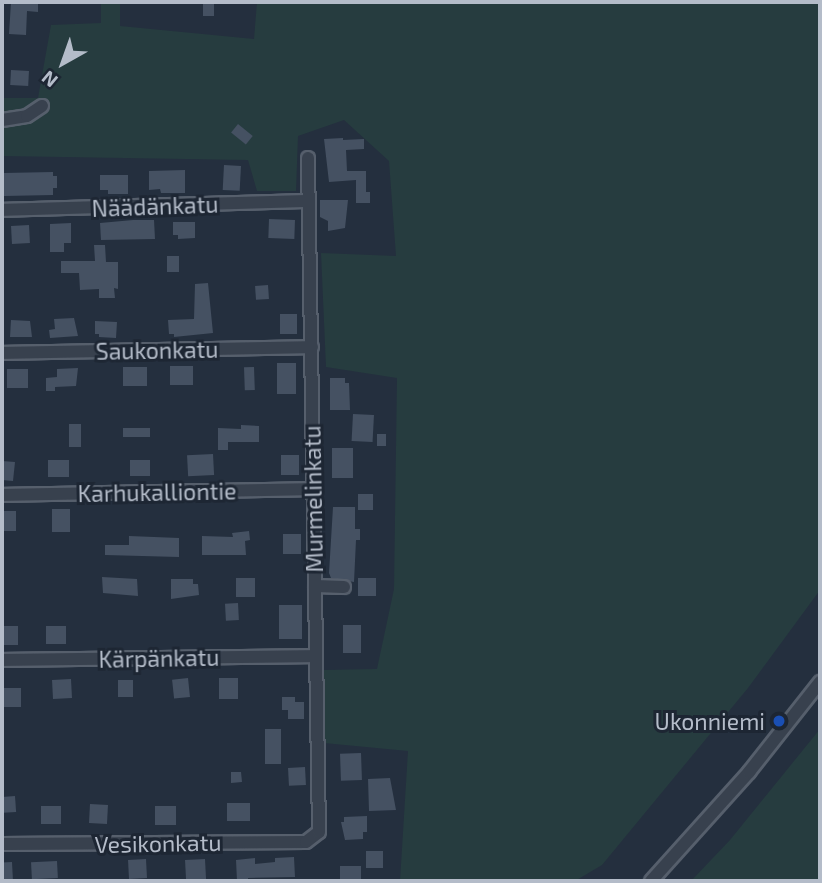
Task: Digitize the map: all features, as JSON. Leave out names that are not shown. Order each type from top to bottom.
[{"type":"street","points":[[2,120],[27,116],[42,106]]},
{"type":"street","name":"Murmelinkatu","points":[[308,158],[312,489],[321,823],[314,838]]},
{"type":"street","name":"Näädänkatu","points":[[2,210],[307,201]]},
{"type":"street","name":"Saukonkatu","points":[[2,353],[312,347]]},
{"type":"street","name":"Karhukalliontie","points":[[2,495],[312,489]]},
{"type":"street","points":[[315,586],[344,587]]},
{"type":"street","name":"Kärpänkatu","points":[[2,660],[316,656]]},
{"type":"street","points":[[650,881],[750,772],[819,688]]},
{"type":"street","name":"Vesikonkatu","points":[[2,844],[306,842],[314,838]]},
{"type":"green space","points":[[101,2],[120,2],[120,26],[254,39],[257,2],[820,2],[820,590],[748,688],[602,865],[575,881],[400,881],[408,751],[324,743],[324,670],[377,669],[394,589],[397,378],[326,367],[321,253],[396,256],[389,161],[344,120],[298,136],[296,191],[257,191],[248,160],[2,156],[2,98],[38,98],[51,25],[101,23]]},
{"type":"green space","points":[[820,729],[820,881],[691,881],[730,840]]},
{"type":"building","points":[[11,2],[38,2],[38,12],[27,11],[26,35],[9,34]]},
{"type":"building","points":[[203,4],[214,4],[214,16],[203,16]]},
{"type":"building","points":[[11,70],[29,71],[28,86],[10,85]]},
{"type":"building","points":[[238,124],[253,136],[246,145],[231,133]]},
{"type":"building","points":[[324,139],[364,139],[364,149],[346,150],[347,171],[366,171],[366,192],[370,192],[370,203],[356,203],[356,180],[329,182]]},
{"type":"building","points":[[224,165],[241,166],[240,191],[223,190]]},
{"type":"building","points":[[185,170],[185,193],[149,190],[149,171]]},
{"type":"building","points":[[53,172],[53,176],[57,176],[57,188],[53,188],[53,195],[4,196],[4,173]]},
{"type":"building","points":[[100,175],[128,175],[128,194],[108,194],[108,190],[100,190]]},
{"type":"building","points":[[320,200],[348,200],[345,228],[328,231],[328,221],[320,217]]},
{"type":"building","points":[[269,219],[295,220],[294,239],[268,238]]},
{"type":"building","points":[[154,220],[155,239],[101,240],[100,223]]},
{"type":"building","points":[[173,222],[195,222],[195,238],[178,239],[178,235],[173,235]]},
{"type":"building","points":[[71,223],[71,243],[64,243],[64,252],[50,252],[50,224]]},
{"type":"building","points":[[29,225],[30,243],[12,244],[11,226]]},
{"type":"building","points":[[94,245],[105,245],[106,262],[118,262],[118,289],[114,288],[115,298],[99,298],[99,289],[80,290],[79,273],[61,273],[61,261],[95,261]]},
{"type":"building","points":[[167,256],[179,256],[179,272],[167,272]]},
{"type":"building","points":[[208,283],[213,333],[174,337],[174,334],[169,334],[168,320],[194,319],[195,284]]},
{"type":"building","points":[[268,285],[269,299],[256,300],[255,286]]},
{"type":"building","points":[[280,314],[297,314],[297,334],[280,334]]},
{"type":"building","points":[[74,318],[78,336],[50,338],[49,330],[55,329],[54,319]]},
{"type":"building","points":[[11,320],[30,321],[32,337],[10,337]]},
{"type":"building","points":[[95,321],[117,322],[116,338],[99,337],[99,334],[95,334]]},
{"type":"building","points":[[277,363],[296,363],[296,394],[277,394]]},
{"type":"building","points":[[170,366],[193,366],[193,385],[170,385]]},
{"type":"building","points":[[123,367],[147,367],[147,386],[123,386]]},
{"type":"building","points":[[244,367],[254,367],[255,390],[245,390]]},
{"type":"building","points":[[78,368],[76,386],[55,387],[55,391],[46,391],[46,378],[57,377],[57,369]]},
{"type":"building","points":[[7,369],[28,369],[28,388],[7,388]]},
{"type":"building","points":[[330,378],[345,378],[345,383],[349,383],[350,410],[330,410]]},
{"type":"building","points":[[353,414],[374,415],[373,442],[352,441]]},
{"type":"building","points":[[69,424],[81,424],[81,447],[69,447]]},
{"type":"building","points":[[241,425],[259,426],[259,442],[228,442],[228,450],[218,450],[218,428],[241,429]]},
{"type":"building","points":[[123,428],[150,428],[150,437],[123,437]]},
{"type":"building","points":[[377,434],[386,434],[386,446],[377,446]]},
{"type":"building","points":[[332,448],[353,448],[353,478],[332,478]]},
{"type":"building","points":[[213,454],[214,475],[188,476],[187,455]]},
{"type":"building","points":[[281,455],[299,455],[299,475],[281,475]]},
{"type":"building","points":[[48,460],[69,460],[69,477],[48,477]]},
{"type":"building","points":[[130,460],[150,460],[150,476],[130,476]]},
{"type":"building","points":[[2,461],[15,462],[13,481],[2,480]]},
{"type":"building","points":[[358,494],[373,494],[373,510],[358,510]]},
{"type":"building","points":[[333,507],[355,507],[355,529],[360,529],[360,540],[356,540],[354,582],[331,578],[329,573]]},
{"type":"building","points":[[52,509],[70,509],[70,532],[52,532]]},
{"type":"building","points":[[2,511],[16,511],[16,531],[2,531]]},
{"type":"building","points":[[249,531],[250,540],[245,541],[246,555],[202,555],[202,536],[233,537],[232,533]]},
{"type":"building","points":[[283,534],[301,534],[301,554],[283,554]]},
{"type":"building","points":[[129,536],[179,538],[179,557],[105,555],[105,545],[129,545]]},
{"type":"building","points":[[102,577],[137,579],[138,596],[103,593]]},
{"type":"building","points":[[236,578],[255,578],[255,597],[236,597]]},
{"type":"building","points":[[358,578],[376,578],[376,596],[358,596]]},
{"type":"building","points":[[171,579],[193,579],[193,584],[198,584],[199,595],[171,599]]},
{"type":"building","points":[[238,603],[239,620],[226,621],[225,604]]},
{"type":"building","points":[[279,605],[302,605],[302,639],[279,639]]},
{"type":"building","points":[[343,625],[361,625],[361,653],[343,653]]},
{"type":"building","points":[[2,626],[18,626],[18,645],[2,645]]},
{"type":"building","points":[[46,626],[66,626],[66,644],[46,644]]},
{"type":"building","points":[[188,678],[190,697],[174,699],[172,680]]},
{"type":"building","points":[[219,678],[238,678],[238,699],[219,699]]},
{"type":"building","points":[[71,679],[72,698],[53,699],[52,680]]},
{"type":"building","points":[[118,680],[133,680],[133,697],[118,697]]},
{"type":"building","points":[[2,688],[21,688],[21,707],[2,707]]},
{"type":"building","points":[[282,697],[295,697],[295,702],[304,702],[304,719],[288,719],[288,710],[282,710]]},
{"type":"building","points":[[265,729],[281,729],[281,764],[265,764]]},
{"type":"building","points":[[361,753],[362,780],[341,781],[340,754]]},
{"type":"building","points":[[305,767],[306,785],[289,786],[288,768]]},
{"type":"building","points":[[231,772],[241,772],[242,782],[231,783]]},
{"type":"building","points":[[390,778],[396,810],[369,811],[368,779]]},
{"type":"building","points":[[15,796],[16,812],[3,813],[2,797]]},
{"type":"building","points":[[227,803],[250,803],[250,821],[227,821]]},
{"type":"building","points":[[90,804],[108,805],[107,824],[89,823]]},
{"type":"building","points":[[41,806],[61,806],[61,824],[41,824]]},
{"type":"building","points":[[155,806],[176,806],[176,825],[155,825]]},
{"type":"building","points":[[367,816],[367,832],[363,832],[363,839],[345,840],[341,822],[344,822],[344,817]]},
{"type":"building","points":[[366,851],[383,851],[383,868],[366,868]]},
{"type":"building","points":[[294,857],[295,877],[248,878],[248,881],[237,881],[236,860],[255,858],[255,864],[275,862],[275,858]]},
{"type":"building","points":[[146,859],[147,878],[129,879],[128,860]]},
{"type":"building","points":[[205,859],[206,879],[186,880],[185,860]]},
{"type":"building","points":[[57,861],[58,878],[32,879],[31,862]]},
{"type":"building","points":[[12,862],[13,881],[3,881],[2,863]]},
{"type":"building","points":[[340,866],[361,866],[361,881],[340,881]]},
{"type":"place","name":"Ukonniemi","points":[[779,721]]}]
